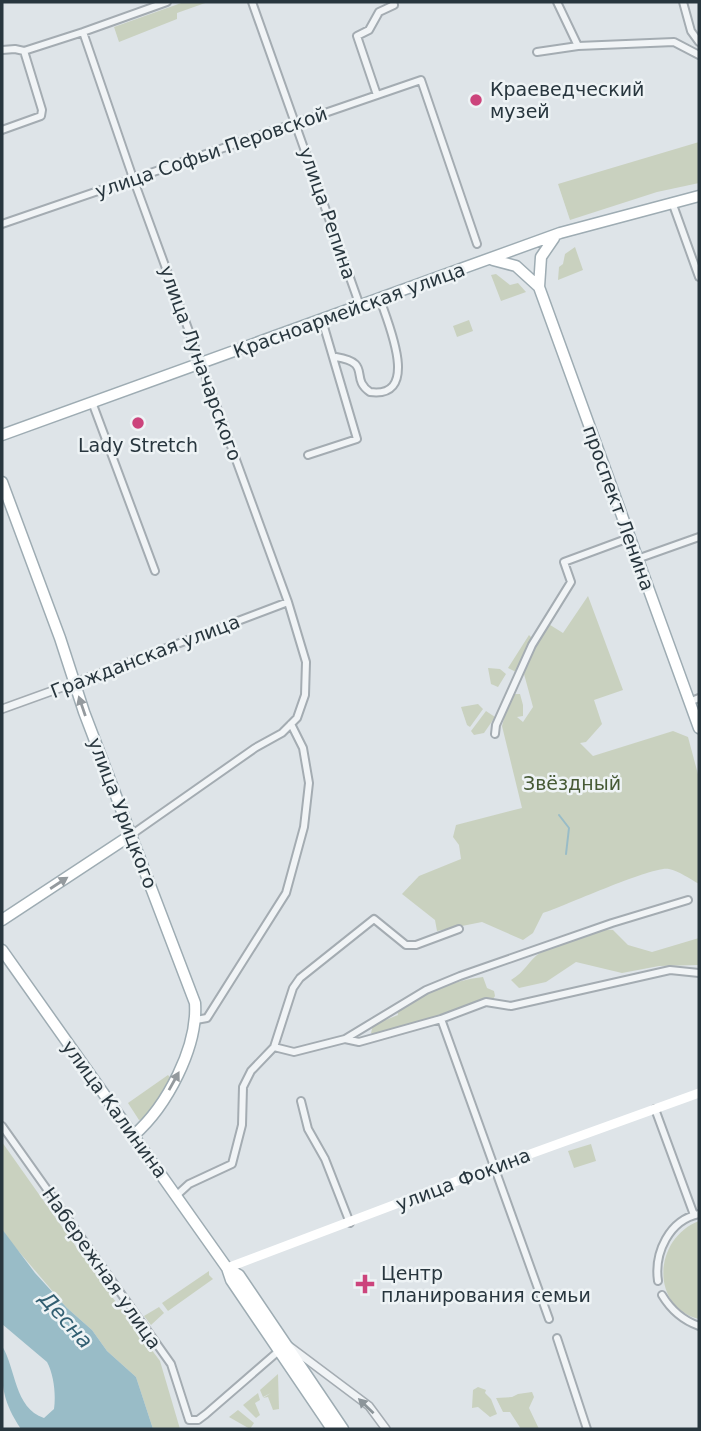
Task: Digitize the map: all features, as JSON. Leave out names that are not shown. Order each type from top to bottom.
[{"type":"main road","name":"Красноармейская улица","points":[[2,435],[560,233],[699,196]]},
{"type":"main road","points":[[539,287],[541,257],[550,242],[560,233]]},
{"type":"main road","points":[[489,259],[500,260],[516,267],[539,287]]},
{"type":"main road","name":"проспект Ленина","points":[[539,287],[629,538],[694,700],[699,728]]},
{"type":"main road","name":"улица Урицкого","points":[[2,482],[74,683],[195,1003],[196,1020],[180,1072],[153,1117],[134,1135]]},
{"type":"main road","points":[[2,920],[131,835]]},
{"type":"main road","name":"улица Калинина","points":[[2,950],[227,1268],[239,1275],[332,1429]]},
{"type":"main road","name":"улица Фокина","points":[[227,1268],[699,1093]]},
{"type":"main road","name":"улица Калинина","points":[[283,1347],[344,1429]]},
{"type":"street","points":[[2,50],[24,51],[167,2]]},
{"type":"street","name":"улица Репина","points":[[252,2],[360,306]]},
{"type":"street","points":[[377,95],[357,36],[369,30],[379,12],[388,10],[394,5],[393,2]]},
{"type":"street","points":[[557,2],[578,46]]},
{"type":"street","points":[[683,2],[691,31],[698,37]]},
{"type":"street","name":"улица Луначарского","points":[[83,33],[288,601],[306,662],[305,695],[297,718],[291,724]]},
{"type":"street","points":[[537,52],[578,46],[674,42],[699,55]]},
{"type":"street","points":[[2,130],[41,116],[42,110],[24,51]]},
{"type":"street","name":"улица Софьи Перовской","points":[[2,224],[421,80],[477,244]]},
{"type":"street","points":[[672,202],[699,277]]},
{"type":"street","points":[[336,357],[351,359],[356,363],[363,387],[370,393],[381,392],[393,383],[398,370],[398,358],[380,299]]},
{"type":"street","points":[[308,455],[357,439],[323,320]]},
{"type":"street","points":[[92,402],[155,571]]},
{"type":"street","points":[[637,559],[699,537]]},
{"type":"street","points":[[495,734],[499,717],[537,636],[571,582],[564,562],[629,538]]},
{"type":"street","name":"Гражданская улица","points":[[2,709],[288,601]]},
{"type":"street","points":[[131,835],[255,748],[282,733],[291,724],[303,748],[309,783],[304,827],[286,892],[207,1017],[196,1020]]},
{"type":"street","points":[[274,1047],[294,1052],[345,1039],[426,990],[612,923],[688,901]]},
{"type":"street","points":[[177,1195],[189,1184],[232,1164],[242,1125],[243,1087],[251,1071],[274,1047],[293,988],[300,978],[374,919],[406,945],[416,945],[459,929]]},
{"type":"street","points":[[345,1039],[359,1042],[440,1019],[486,1002],[511,1006],[670,971],[699,973]]},
{"type":"street","points":[[440,1019],[549,1319]]},
{"type":"street","points":[[300,1101],[308,1129],[325,1159],[350,1223]]},
{"type":"street","points":[[655,1109],[696,1214],[677,1225],[665,1240],[658,1257],[658,1281]]},
{"type":"street","name":"Набережная улица","points":[[2,1126],[171,1364],[187,1418],[193,1422],[198,1420],[283,1347]]},
{"type":"street","points":[[662,1294],[672,1310],[687,1322],[699,1326]]},
{"type":"street","points":[[557,1338],[587,1429]]},
{"type":"street","points":[[283,1347],[369,1406],[386,1429]]},
{"type":"green space","points":[[184,2],[208,2],[177,13],[177,19],[119,42],[114,27]]},
{"type":"green space","points":[[699,142],[699,183],[657,192],[570,220],[558,184]]},
{"type":"green space","points":[[575,247],[583,270],[558,280],[559,267],[563,264],[565,254]]},
{"type":"green space","points":[[496,274],[510,285],[518,283],[526,292],[501,301],[491,275]]},
{"type":"green space","points":[[469,320],[473,331],[457,337],[453,326]]},
{"type":"green space","name":"Звёздный","points":[[588,596],[623,690],[594,700],[602,724],[586,742],[580,743],[593,756],[673,731],[688,737],[699,778],[699,884],[669,869],[646,873],[543,913],[533,933],[523,940],[482,922],[437,931],[435,920],[402,894],[419,876],[461,859],[459,845],[453,837],[456,825],[522,808],[502,726],[508,704],[515,694],[520,694],[523,716],[517,717],[523,722],[533,707],[524,674],[532,649],[547,623],[563,633]]},
{"type":"green space","points":[[529,635],[533,639],[518,673],[508,668]]},
{"type":"green space","points":[[488,668],[500,669],[506,674],[498,687],[491,684]]},
{"type":"green space","points":[[478,704],[483,709],[470,727],[461,707]]},
{"type":"green space","points":[[486,711],[495,717],[484,733],[474,735],[471,731]]},
{"type":"green space","points":[[598,929],[613,930],[628,945],[652,952],[699,938],[699,965],[659,966],[622,973],[576,962],[546,982],[519,988],[511,980],[547,949]]},
{"type":"green space","points":[[483,977],[487,988],[494,991],[493,999],[376,1036],[371,1033],[373,1025],[398,1015],[397,1010],[418,998],[449,985]]},
{"type":"green space","points":[[168,1075],[173,1081],[149,1117],[139,1120],[128,1103]]},
{"type":"green space","points":[[2,1142],[160,1361],[180,1429],[153,1429],[136,1377],[107,1351],[92,1330],[67,1308],[2,1229]]},
{"type":"green space","points":[[591,1144],[596,1161],[574,1168],[568,1151]]},
{"type":"green space","points":[[699,1221],[699,1319],[683,1312],[672,1301],[665,1287],[663,1272],[666,1256],[673,1242],[684,1230]]},
{"type":"green space","points":[[209,1271],[213,1279],[168,1311],[162,1303]]},
{"type":"green space","points":[[159,1307],[164,1313],[151,1325],[144,1316]]},
{"type":"green space","points":[[278,1374],[279,1409],[273,1410],[268,1397],[263,1398],[271,1393],[263,1397],[260,1390]]},
{"type":"green space","points":[[478,1387],[486,1390],[485,1393],[491,1399],[497,1414],[490,1417],[478,1407],[472,1408],[473,1390]]},
{"type":"green space","points":[[532,1392],[534,1397],[529,1408],[539,1429],[521,1429],[510,1412],[503,1412],[496,1398]]},
{"type":"green space","points":[[258,1393],[260,1400],[255,1403],[260,1415],[256,1418],[243,1405]]},
{"type":"green space","points":[[238,1410],[254,1423],[250,1429],[229,1417]]},
{"type":"water","name":"Десна","points":[[2,1229],[35,1273],[67,1308],[92,1330],[107,1351],[136,1377],[153,1429],[21,1429],[6,1398],[2,1346],[21,1397],[34,1413],[44,1418],[54,1409],[55,1391],[47,1362],[2,1324]]},
{"type":"waterway","points":[[559,815],[569,828],[566,854]]},
{"type":"place","name":"Краеведческий музей","points":[[476,100]]},
{"type":"place","name":"Lady Stretch","points":[[138,423]]},
{"type":"place","name":"Центр планирования семьи","points":[[365,1284]]}]
